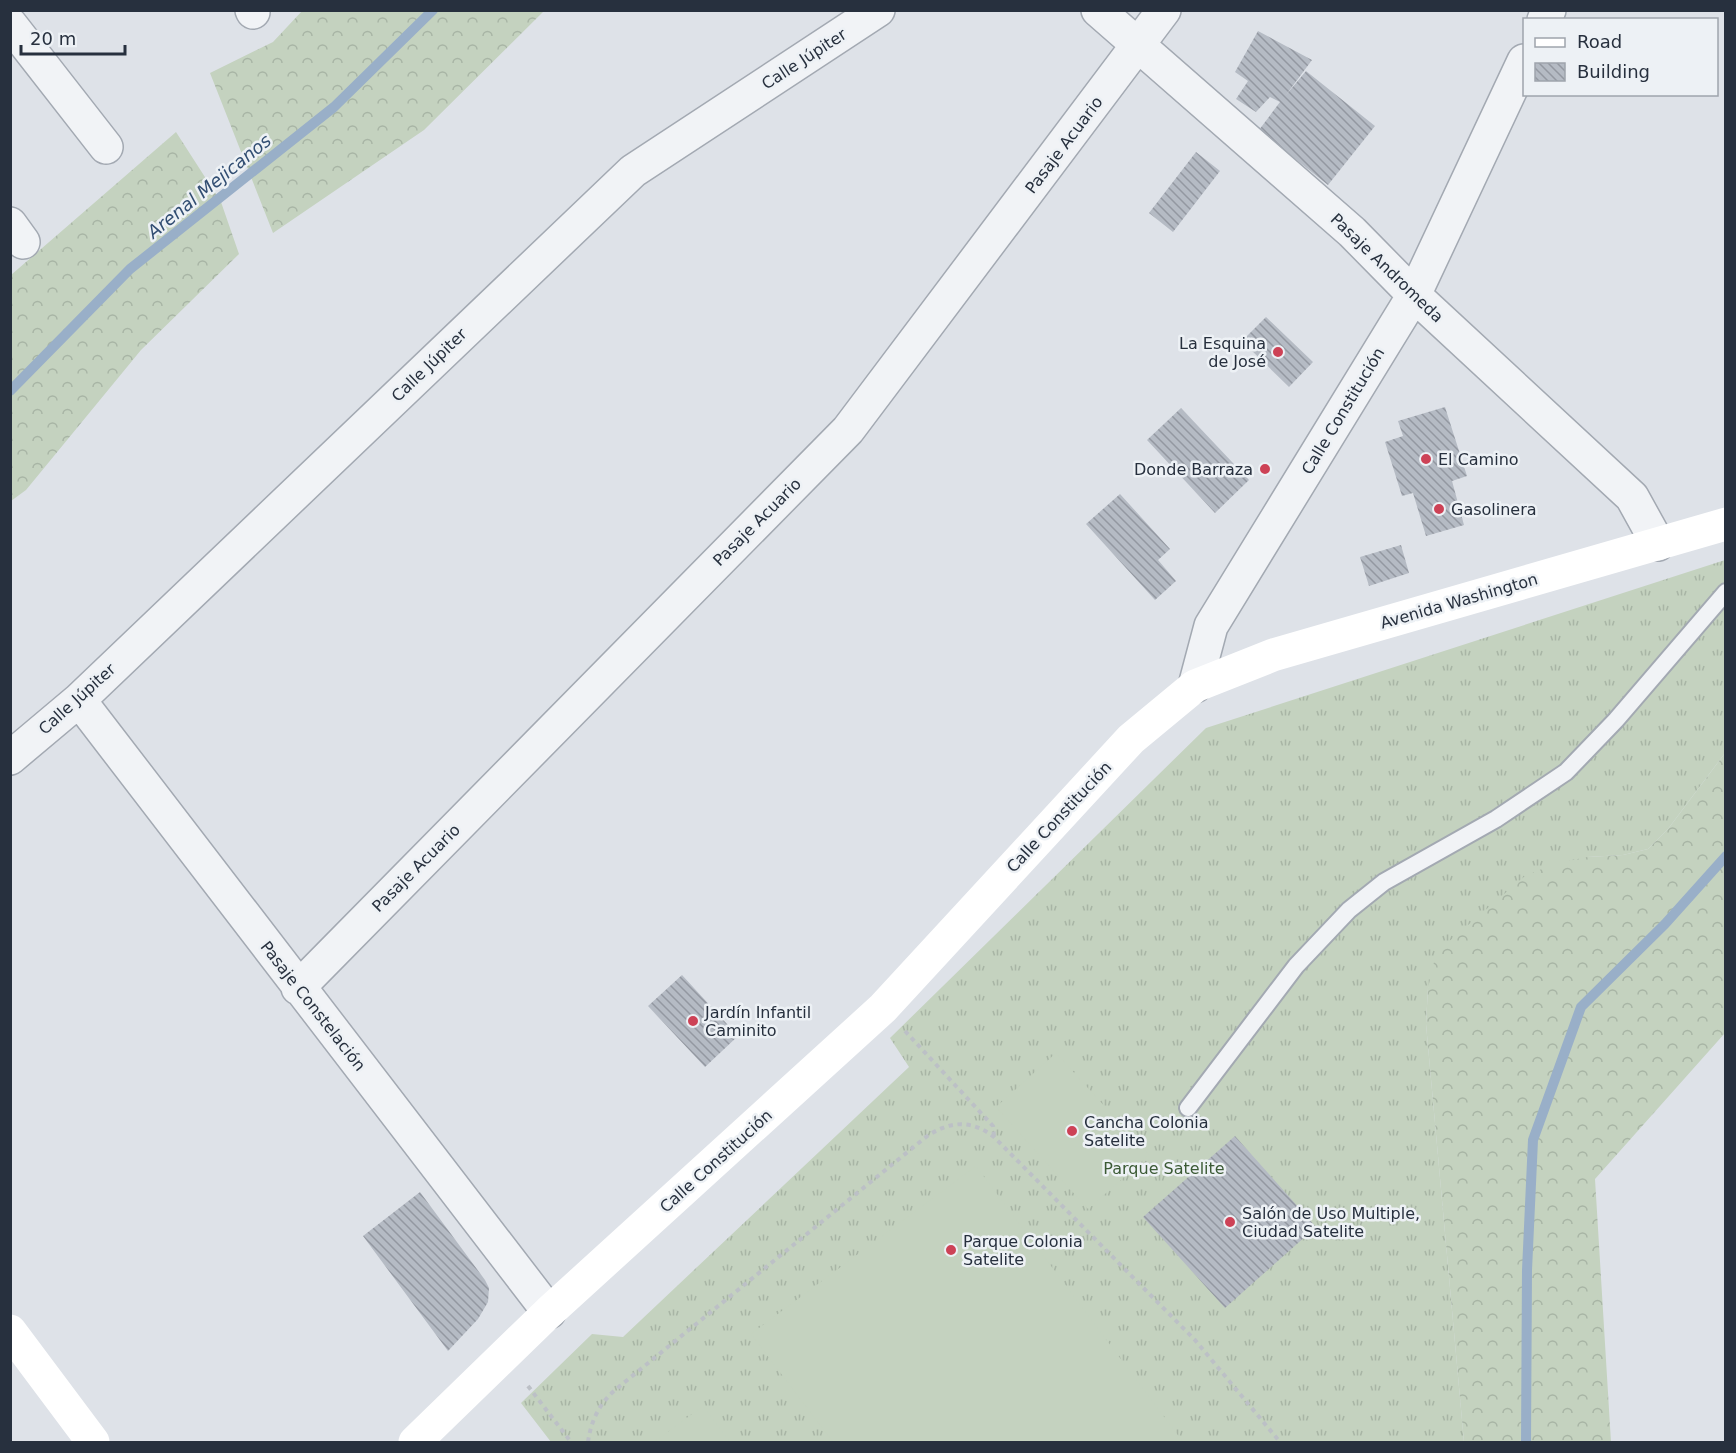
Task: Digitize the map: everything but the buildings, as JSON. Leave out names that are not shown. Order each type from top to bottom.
[{"type":"main road","name":"Avenida Washington","points":[[1195,686],[1273,655],[1725,524]]},
{"type":"main road","name":"Calle Constitución","points":[[415,1443],[549,1312],[883,1008],[1131,739],[1195,686]]},
{"type":"main road","points":[[10,1331],[93,1443]]},
{"type":"street","name":"Calle Júpiter","points":[[10,758],[79,700],[633,171],[878,10]]},
{"type":"street","name":"Pasaje Andromeda","points":[[1098,10],[1352,232],[1414,294],[1632,497],[1658,544]]},
{"type":"street","name":"Pasaje Acuario","points":[[298,988],[848,430],[1164,10]]},
{"type":"street","points":[[10,24],[106,147]]},
{"type":"street","name":"Calle Constitución","points":[[1195,686],[1211,626],[1414,294],[1523,63]]},
{"type":"street","name":"Pasaje Constelación","points":[[79,700],[549,1312]]},
{"type":"lane","points":[[1188,1108],[1296,966],[1349,910],[1384,882],[1496,819],[1566,772],[1616,720],[1725,592]]},
{"type":"path","points":[[903,1029],[993,1126],[994,1137]]},
{"type":"path","points":[[588,1443],[594,1417],[608,1396],[926,1137],[943,1127],[963,1123],[982,1128],[994,1137],[1195,1340],[1280,1443]]},
{"type":"path","points":[[528,1386],[571,1443]]},
{"type":"green space","points":[[302,11],[544,11],[424,130],[273,233],[210,73],[273,42]]},
{"type":"green space","points":[[176,132],[221,202],[239,254],[141,350],[26,490],[11,501],[11,275]]},
{"type":"green space","name":"Parque Satelite","points":[[1725,560],[1725,753],[1668,829],[1648,849],[1623,855],[1587,857],[1428,988],[1426,1024],[1464,1442],[551,1442],[521,1403],[592,1334],[623,1337],[909,1067],[890,1038],[1206,728]]},
{"type":"green space","points":[[1725,753],[1725,1033],[1595,1179],[1611,1442],[1464,1442],[1426,1024],[1428,988],[1434,962],[1446,944],[1525,876],[1554,864],[1587,857],[1623,855],[1648,849],[1668,829]]},
{"type":"green space","name":"Cancha Colonia Satelite","points":[[1056,1053],[1149,1155],[1088,1209],[996,1107]]},
{"type":"green space","name":"Parque Colonia Satelite","points":[[976,1166],[1183,1442],[833,1442],[751,1334]]},
{"type":"green space","points":[[703,1406],[730,1442],[654,1442]]},
{"type":"waterway","name":"Arenal Mejicanos","points":[[10,391],[130,269],[334,107],[433,10]]},
{"type":"waterway","points":[[1526,1442],[1527,1270],[1533,1140],[1581,1007],[1665,924],[1726,856]]},
{"type":"place","name":"La Esquina de José","points":[[1278,352]]},
{"type":"place","name":"El Camino","points":[[1426,459]]},
{"type":"place","name":"Donde Barraza","points":[[1265,469]]},
{"type":"place","name":"Gasolinera","points":[[1439,509]]},
{"type":"place","name":"Jardín Infantil Caminito","points":[[693,1021]]},
{"type":"place","name":"Cancha Colonia Satelite","points":[[1072,1131]]},
{"type":"place","name":"Salón de Uso Multiple, Ciudad Satelite","points":[[1230,1222]]},
{"type":"place","name":"Parque Colonia Satelite","points":[[951,1250]]}]
